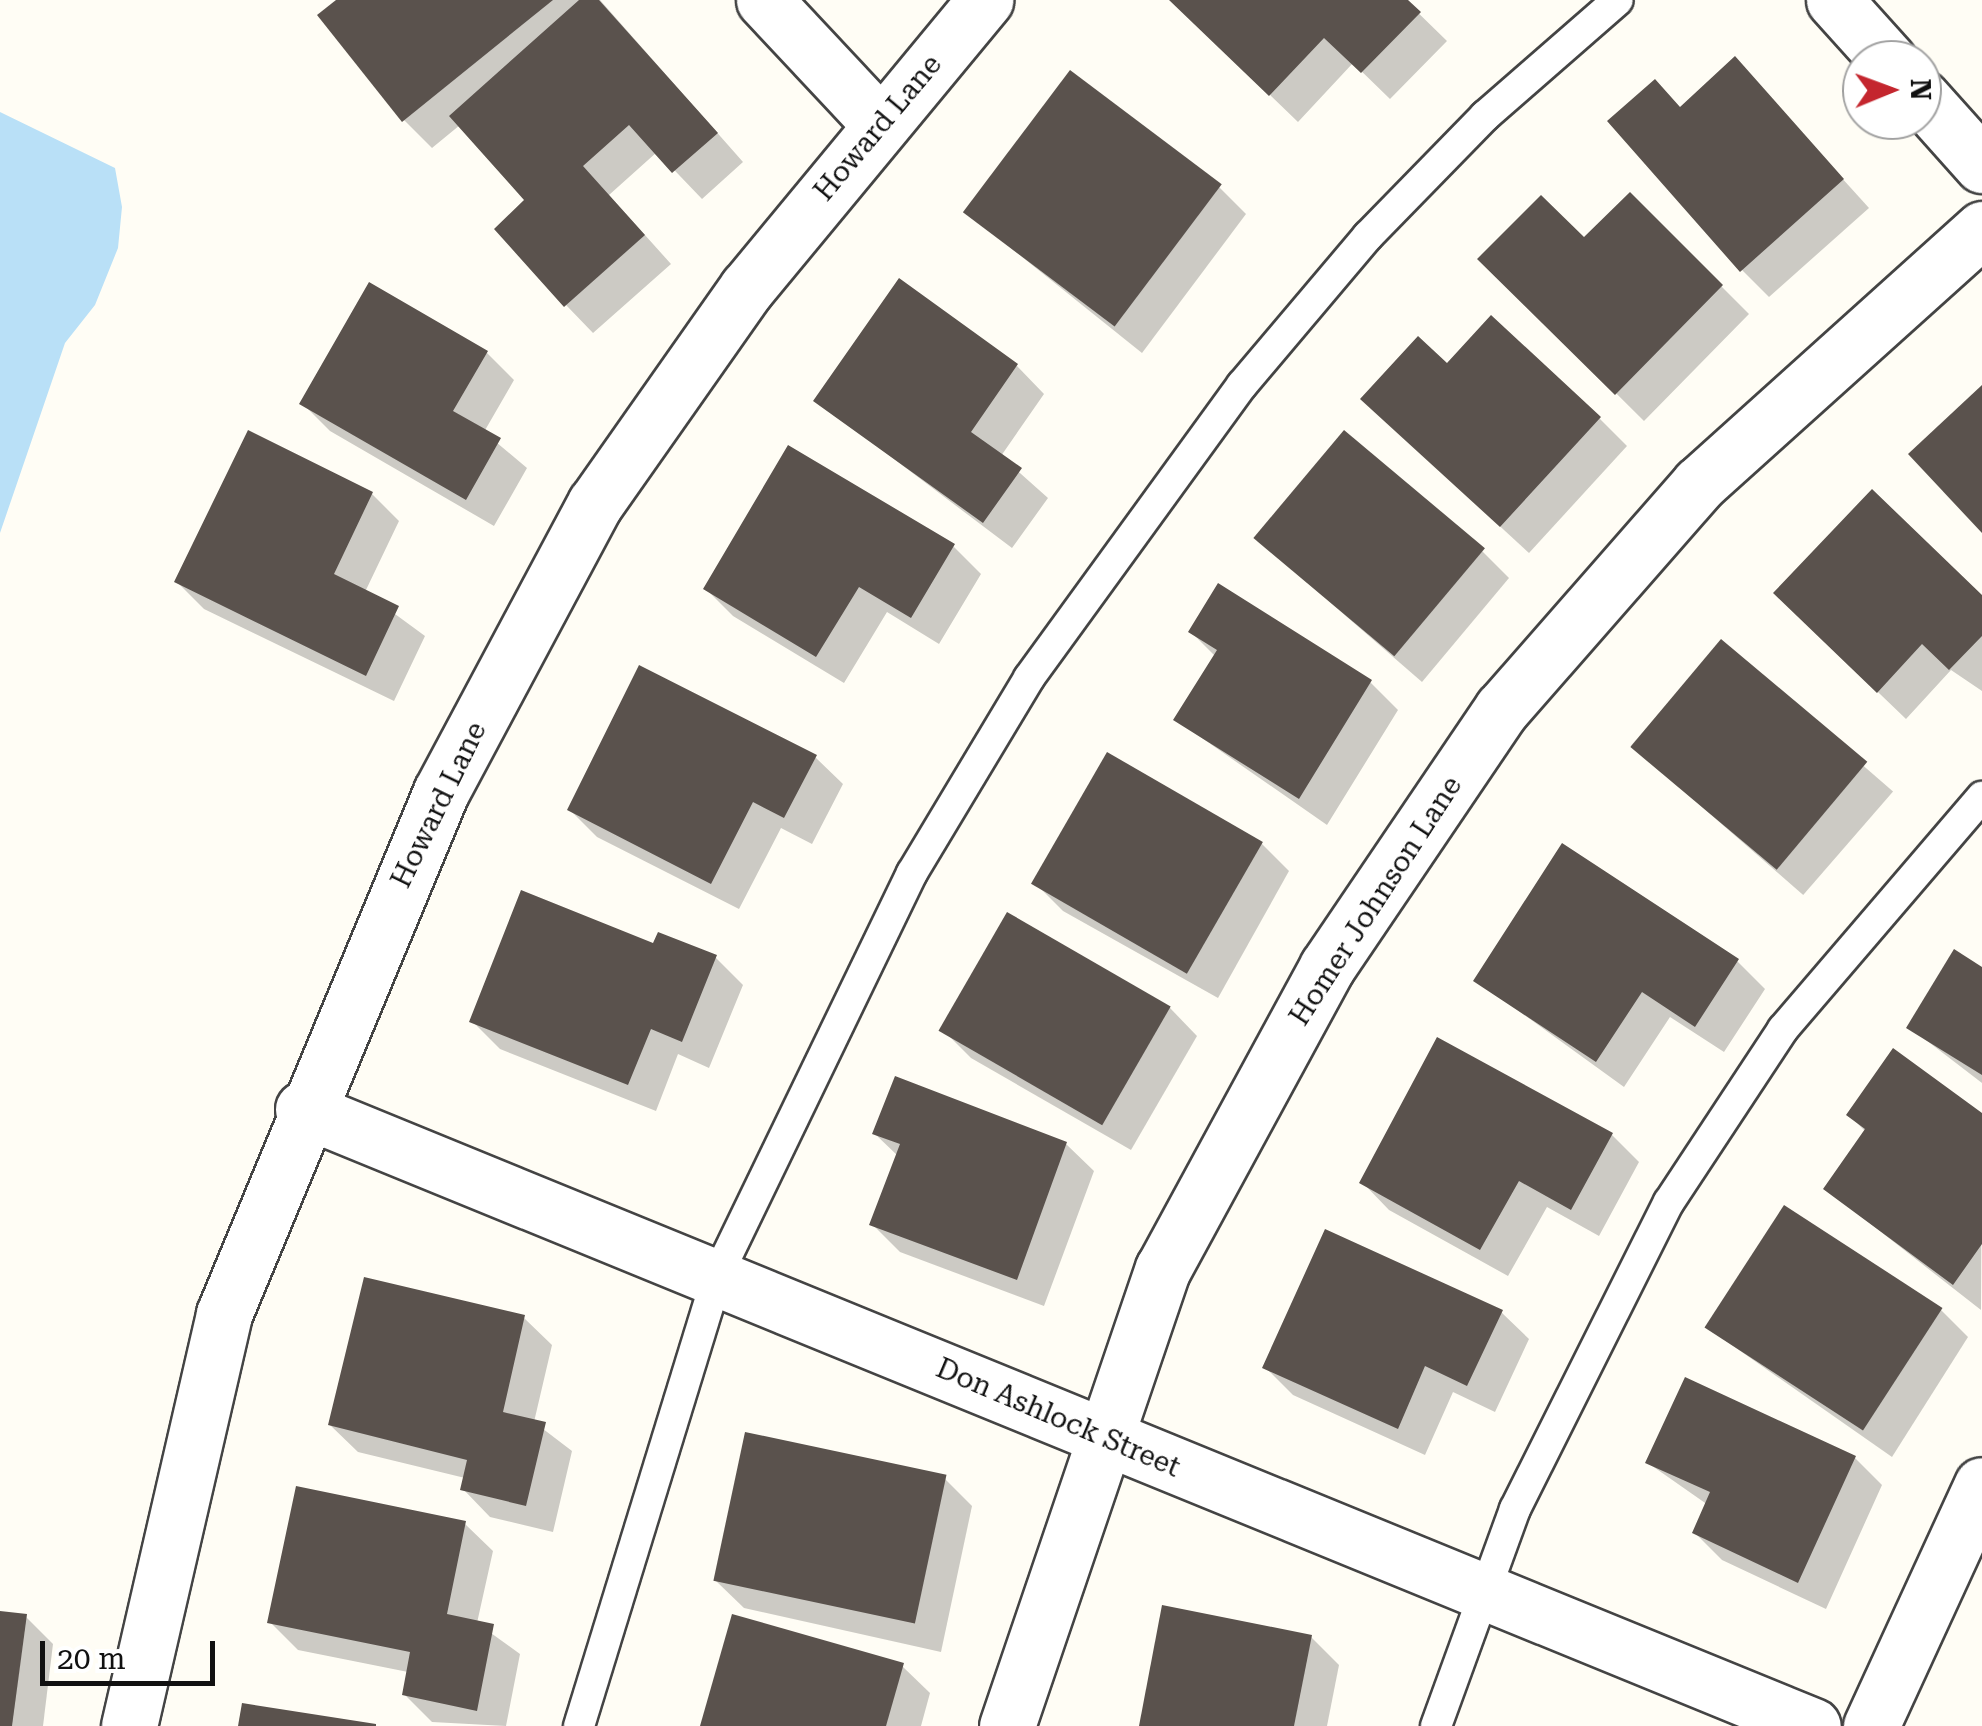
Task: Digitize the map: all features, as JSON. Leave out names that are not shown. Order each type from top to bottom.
[{"type":"street","points":[[764,0],[880,124]]},
{"type":"street","name":"Howard Lane","points":[[129,1726],[224,1314],[303,1109],[441,792],[595,504],[747,288],[985,0]]},
{"type":"street","points":[[1834,0],[1870,40]]},
{"type":"street","points":[[1942,120],[1982,165]]},
{"type":"street","name":"Homer Johnson Lane","points":[[1007,1726],[1102,1437],[1163,1269],[1327,967],[1502,709],[1698,484],[1982,229]]},
{"type":"street","name":"Don Ashlock Street","points":[[303,1109],[718,1272],[1480,1595],[1813,1726]]},
{"type":"street","points":[[1872,1726],[1982,1485]]},
{"type":"lane","points":[[579,1726],[718,1272],[912,873],[1030,678],[1143,516],[1368,236],[1485,116],[1618,0]]},
{"type":"lane","points":[[1436,1726],[1480,1595],[1568,1391],[1668,1202],[1783,1029],[1982,798]]},
{"type":"water","points":[[0,112],[115,168],[122,207],[118,248],[95,305],[65,343],[0,533]]},
{"type":"building","points":[[336,0],[553,0],[402,122],[317,15]]},
{"type":"building","points":[[579,0],[599,0],[718,133],[672,173],[629,125],[583,166],[645,235],[564,307],[494,229],[524,200],[449,116]]},
{"type":"building","points":[[1169,0],[1408,0],[1421,12],[1361,73],[1324,38],[1269,96]]},
{"type":"building","points":[[1735,56],[1844,179],[1740,272],[1607,121],[1655,79],[1680,107]]},
{"type":"building","points":[[1070,70],[1222,184],[1115,327],[963,212]]},
{"type":"building","points":[[1630,192],[1723,285],[1615,395],[1477,259],[1541,195],[1584,237]]},
{"type":"building","points":[[899,278],[1018,364],[971,432],[1022,468],[983,523],[813,401]]},
{"type":"building","points":[[369,282],[488,351],[453,411],[501,438],[466,500],[299,404]]},
{"type":"building","points":[[1491,315],[1601,417],[1500,527],[1360,399],[1418,336],[1447,363]]},
{"type":"building","points":[[1982,385],[1982,533],[1908,454]]},
{"type":"building","points":[[248,430],[373,492],[334,574],[399,606],[366,676],[174,582]]},
{"type":"building","points":[[1344,430],[1485,548],[1394,656],[1253,538]]},
{"type":"building","points":[[788,445],[955,544],[911,618],[859,587],[816,657],[703,589]]},
{"type":"building","points":[[1872,489],[1982,595],[1982,636],[1949,670],[1922,644],[1877,693],[1773,593]]},
{"type":"building","points":[[1218,583],[1372,680],[1299,799],[1173,720],[1217,650],[1188,632]]},
{"type":"building","points":[[1721,639],[1867,762],[1777,870],[1630,747]]},
{"type":"building","points":[[639,665],[817,755],[784,818],[753,802],[711,884],[567,810]]},
{"type":"building","points":[[1107,752],[1263,842],[1187,974],[1031,884]]},
{"type":"building","points":[[1562,843],[1739,959],[1695,1027],[1642,992],[1596,1062],[1473,981]]},
{"type":"building","points":[[521,890],[653,943],[658,932],[717,955],[682,1042],[651,1029],[628,1085],[469,1022]]},
{"type":"building","points":[[1007,912],[1171,1006],[1102,1125],[938,1031]]},
{"type":"building","points":[[1954,949],[1982,967],[1982,1075],[1906,1028]]},
{"type":"building","points":[[1437,1037],[1613,1133],[1571,1210],[1519,1181],[1480,1250],[1359,1183]]},
{"type":"building","points":[[1893,1048],[1982,1113],[1982,1244],[1953,1285],[1823,1189],[1865,1129],[1846,1115]]},
{"type":"building","points":[[895,1076],[1067,1142],[1017,1280],[869,1225],[900,1144],[872,1134]]},
{"type":"building","points":[[1784,1205],[1943,1308],[1863,1430],[1704,1327]]},
{"type":"building","points":[[1325,1229],[1503,1310],[1467,1386],[1425,1366],[1398,1429],[1262,1368]]},
{"type":"building","points":[[364,1277],[525,1315],[503,1412],[546,1422],[526,1506],[460,1490],[467,1460],[328,1425]]},
{"type":"building","points":[[1685,1377],[1856,1456],[1798,1583],[1692,1533],[1710,1492],[1645,1463]]},
{"type":"building","points":[[745,1432],[946,1475],[915,1624],[713,1581]]},
{"type":"building","points":[[296,1486],[466,1521],[447,1614],[494,1624],[477,1711],[402,1695],[410,1652],[267,1623]]},
{"type":"building","points":[[1162,1605],[1312,1635],[1294,1726],[1139,1726]]},
{"type":"building","points":[[0,1611],[27,1614],[12,1726],[0,1726]]},
{"type":"building","points":[[732,1614],[904,1663],[886,1726],[700,1726]]},
{"type":"building","points":[[242,1703],[376,1724],[376,1726],[238,1726]]}]
